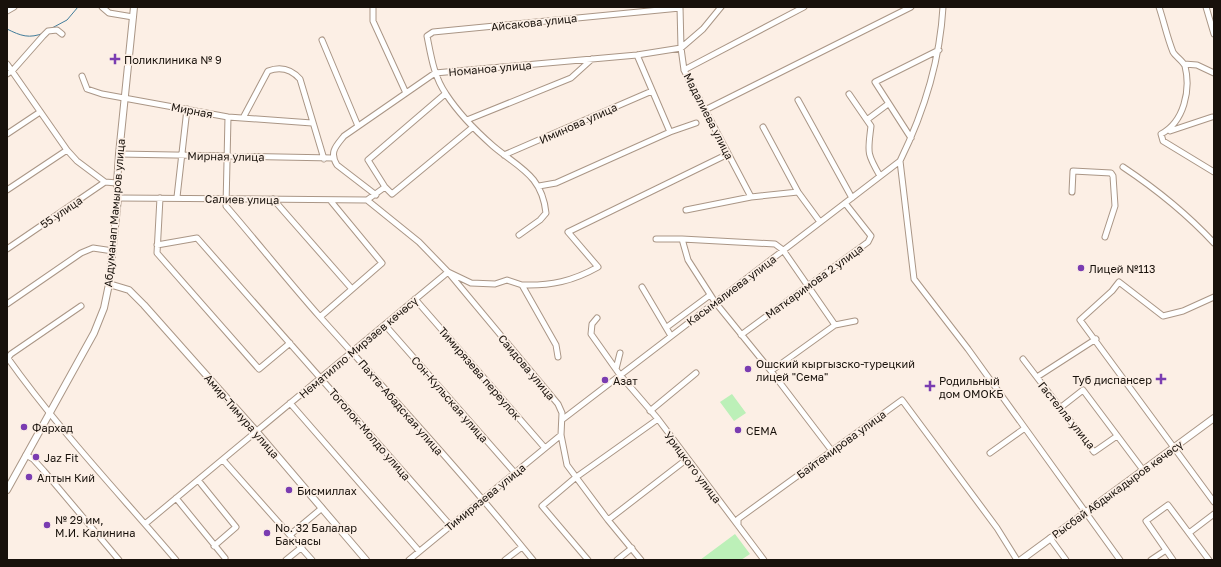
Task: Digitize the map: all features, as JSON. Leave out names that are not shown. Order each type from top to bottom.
[{"type":"main road","name":"Абдуманап Мамыров улица","points":[[7,490],[97,327],[104,308],[113,251],[118,198],[117,182],[119,154],[134,7]]},
{"type":"main road","name":"Амир-Тимура улица","points":[[109,284],[129,290],[144,305],[256,431],[366,560]]},
{"type":"main road","name":"Рысбай Абдыкадыров көчөсү","points":[[1021,560],[1214,418]]},
{"type":"street","points":[[7,11],[14,7]]},
{"type":"street","points":[[102,7],[109,13],[133,17]]},
{"type":"street","points":[[373,7],[373,20],[406,94]]},
{"type":"street","points":[[681,48],[703,29],[722,7]]},
{"type":"street","points":[[704,110],[911,7]]},
{"type":"street","points":[[943,7],[939,50],[927,95],[911,138],[900,161],[914,279],[1025,428],[1084,513],[1120,560]]},
{"type":"street","points":[[1159,7],[1174,53],[1184,64],[1186,100],[1174,125],[1161,134]]},
{"type":"street","points":[[1206,7],[1214,34]]},
{"type":"street","name":"Мадалиева улица","points":[[680,8],[681,48],[684,70],[751,197]]},
{"type":"street","name":"Айсакова улица","points":[[435,73],[427,36],[433,32],[680,8]]},
{"type":"street","points":[[684,70],[801,8]]},
{"type":"street","points":[[7,74],[13,70],[48,31],[57,30],[62,34]]},
{"type":"street","points":[[322,40],[358,126]]},
{"type":"street","name":"Номаноа улица","points":[[333,158],[334,149],[344,136],[435,73],[593,58],[637,56],[681,48]]},
{"type":"street","points":[[911,138],[875,82],[939,50]]},
{"type":"street","points":[[637,56],[670,132]]},
{"type":"street","points":[[467,120],[571,78],[593,58]]},
{"type":"street","points":[[7,64],[13,70],[67,150],[77,160],[105,182],[117,182]]},
{"type":"street","points":[[1184,64],[1197,65],[1214,73]]},
{"type":"street","points":[[243,118],[268,71],[277,68],[294,72],[300,79],[324,159]]},
{"type":"street","points":[[435,73],[445,94],[473,127],[504,155],[525,170],[539,186],[545,203],[546,213],[535,224],[519,235]]},
{"type":"street","name":"Мирная","points":[[82,76],[87,89],[102,94],[187,108],[228,118],[312,123]]},
{"type":"street","name":"Иминова улица","points":[[504,155],[652,91]]},
{"type":"street","points":[[445,94],[368,160],[385,187],[392,194],[473,127]]},
{"type":"street","points":[[849,94],[872,126],[868,140],[869,157],[880,176]]},
{"type":"street","points":[[798,100],[852,198]]},
{"type":"street","points":[[868,119],[888,104]]},
{"type":"street","points":[[177,198],[180,156],[187,108]]},
{"type":"street","points":[[7,134],[40,112]]},
{"type":"street","points":[[1161,134],[1212,117]]},
{"type":"street","points":[[228,118],[228,198]]},
{"type":"street","points":[[539,186],[556,182],[670,132],[696,123]]},
{"type":"street","points":[[763,127],[798,192],[820,222]]},
{"type":"street","points":[[1161,134],[1163,141],[1214,172]]},
{"type":"street","points":[[7,190],[67,150]]},
{"type":"street","name":"Мирная улица","points":[[119,154],[333,158]]},
{"type":"street","points":[[448,272],[471,283],[495,284],[507,280],[522,285],[544,286],[574,278],[598,266],[568,232],[728,154]]},
{"type":"street","points":[[333,158],[337,165],[376,195]]},
{"type":"street","name":"Касымалиева улица","points":[[563,419],[900,161]]},
{"type":"street","points":[[1123,167],[1155,188],[1214,243]]},
{"type":"street","points":[[1072,192],[1073,171],[1111,173],[1113,176],[1115,206],[1105,237]]},
{"type":"street","name":"55 улица","points":[[7,249],[105,182]]},
{"type":"street","points":[[367,200],[376,195],[385,187]]},
{"type":"street","points":[[686,210],[751,197],[798,192]]},
{"type":"street","name":"Салиев улица","points":[[118,198],[367,200]]},
{"type":"street","points":[[160,198],[157,253],[258,369],[290,343]]},
{"type":"street","name":"Пахта-Абадская улица","points":[[228,198],[226,206],[320,317],[353,352],[483,500],[533,560]]},
{"type":"street","points":[[273,199],[352,289]]},
{"type":"street","points":[[320,317],[382,263],[330,200]]},
{"type":"street","name":"Саидова улица","points":[[367,200],[419,242],[448,272],[558,404],[563,419],[561,435],[567,465],[575,478],[641,560]]},
{"type":"street","name":"Маткаримова 2 улица","points":[[740,335],[868,242],[871,236],[845,203]]},
{"type":"street","name":"Тоголок-Молдо улица","points":[[157,245],[197,238],[450,525]]},
{"type":"street","points":[[656,239],[775,244],[783,250],[835,325]]},
{"type":"street","points":[[682,239],[688,260],[710,295],[740,335],[771,371],[832,451]]},
{"type":"street","points":[[7,304],[81,253],[93,248],[113,251]]},
{"type":"street","name":"Нематилло Мирзаев көчөсү","points":[[145,524],[448,272]]},
{"type":"street","points":[[1214,297],[1183,311],[1163,316],[1119,282],[1112,291],[1080,320],[1096,339],[1214,502]]},
{"type":"street","points":[[522,285],[556,345],[558,357]]},
{"type":"street","points":[[642,287],[671,336]]},
{"type":"street","points":[[667,328],[710,295]]},
{"type":"street","name":"Тимирязева переулок","points":[[415,299],[545,448]]},
{"type":"street","points":[[81,306],[7,358],[43,407],[117,494],[176,560]]},
{"type":"street","name":"Урицкого улица","points":[[597,318],[592,324],[591,334],[620,375],[658,419],[764,560]]},
{"type":"street","points":[[771,371],[835,325],[855,321]]},
{"type":"street","name":"Сон-Кульская улица","points":[[385,325],[515,473]]},
{"type":"street","points":[[1037,378],[1096,339]]},
{"type":"street","points":[[616,369],[620,353]]},
{"type":"street","name":"Гастелла улица","points":[[1023,359],[1094,452],[1117,436]]},
{"type":"street","points":[[650,411],[696,373]]},
{"type":"street","points":[[1060,408],[1083,390],[1143,470]]},
{"type":"street","name":"Байтемирова улица","points":[[738,525],[738,518],[902,400],[997,528],[1017,560]]},
{"type":"street","points":[[290,403],[419,551]]},
{"type":"street","points":[[588,560],[542,506],[575,478],[658,419]]},
{"type":"street","points":[[990,453],[1025,428]]},
{"type":"street","name":"Тимирязева улица","points":[[409,560],[561,435]]},
{"type":"street","points":[[26,455],[33,459],[44,471],[119,560]]},
{"type":"street","points":[[608,520],[687,459]]},
{"type":"street","points":[[223,460],[291,534],[312,560]]},
{"type":"street","points":[[198,480],[236,527],[214,546]]},
{"type":"street","points":[[176,498],[225,558]]},
{"type":"street","points":[[1173,560],[1146,522],[1168,505],[1209,560]]},
{"type":"street","points":[[291,534],[322,508]]},
{"type":"street","points":[[1189,533],[1214,514]]},
{"type":"street","points":[[1050,538],[1066,560]]},
{"type":"street","points":[[505,560],[522,546]]},
{"type":"street","points":[[286,560],[302,547]]},
{"type":"street","points":[[617,560],[632,548]]},
{"type":"street","points":[[1151,560],[1166,550]]},
{"type":"green space","points":[[732,394],[746,413],[734,421],[720,402]]},
{"type":"green space","points":[[735,534],[750,554],[741,560],[700,560]]},
{"type":"waterway","points":[[52,28],[67,20],[78,7]]},
{"type":"waterway","points":[[7,29],[25,36],[34,36],[44,33]]},
{"type":"place","name":"Поликлиника № 9","points":[[115,59]]},
{"type":"place","name":"Лицей №113","points":[[1081,268]]},
{"type":"place","name":"Ошский кыргызско-турецкий лицей \"Сема\"","points":[[748,369]]},
{"type":"place","name":"Туб диспансер","points":[[1161,379]]},
{"type":"place","name":"Азат","points":[[605,380]]},
{"type":"place","name":"Родильный дом ОМОКБ","points":[[930,386]]},
{"type":"place","name":"Фархад","points":[[24,427]]},
{"type":"place","name":"СЕМА","points":[[738,430]]},
{"type":"place","name":"Jaz Fit","points":[[36,457]]},
{"type":"place","name":"Алтын Кий","points":[[29,477]]},
{"type":"place","name":"Бисмиллах","points":[[289,490]]},
{"type":"place","name":"№ 29 им, М.И. Калинина","points":[[47,525]]},
{"type":"place","name":"No. 32 Балалар Бакчасы","points":[[267,533]]}]
